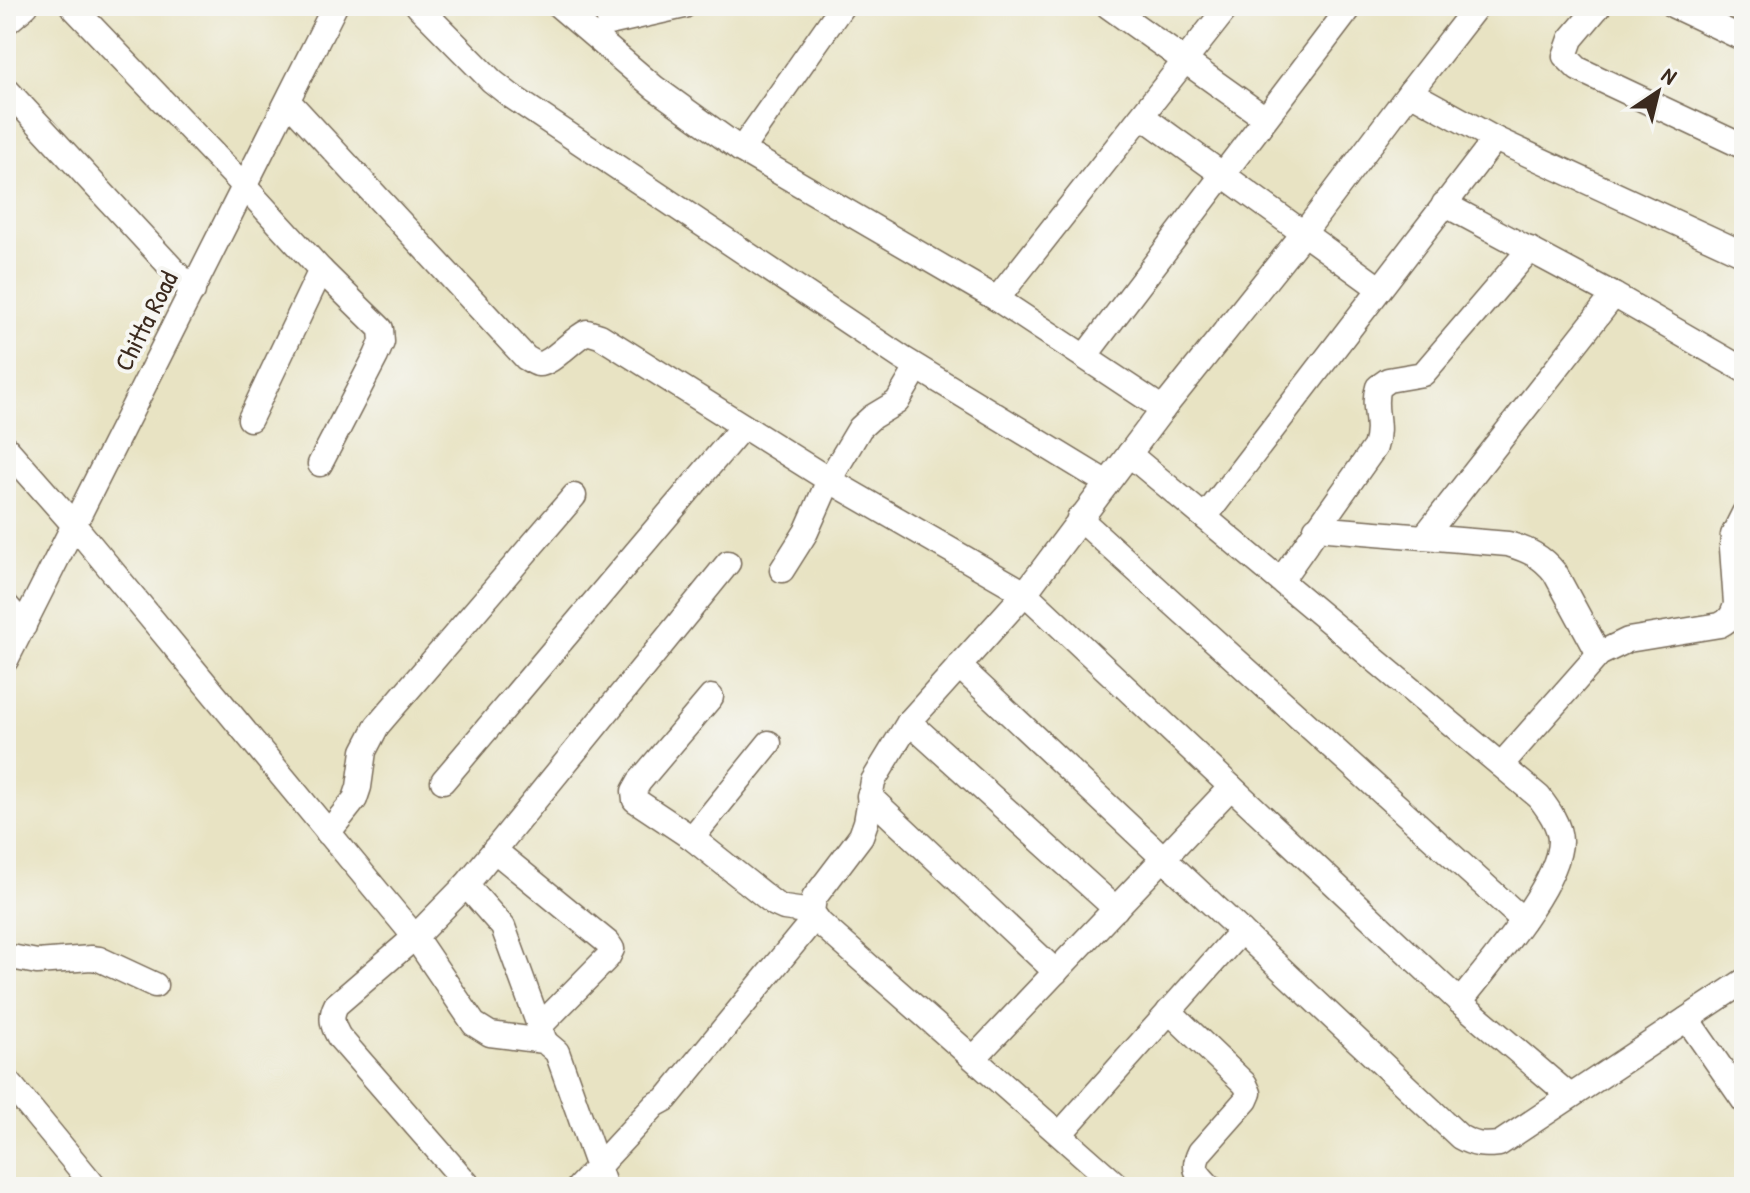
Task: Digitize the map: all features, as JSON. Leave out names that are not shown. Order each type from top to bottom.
[{"type":"street","points":[[6,23],[26,6]]},
{"type":"street","points":[[72,6],[321,270],[381,329],[382,342],[320,464]]},
{"type":"street","name":"Chitta Road","points":[[6,660],[335,6]]},
{"type":"street","points":[[418,6],[492,81],[511,96],[917,368],[1107,483]]},
{"type":"street","points":[[559,6],[609,23],[684,6]]},
{"type":"street","points":[[741,150],[842,6]]},
{"type":"street","points":[[1108,6],[1265,118]]},
{"type":"street","points":[[997,299],[1228,6]]},
{"type":"street","points":[[1085,356],[1351,6]]},
{"type":"street","points":[[579,1187],[602,1177],[655,1105],[666,1099],[808,926],[814,898],[861,836],[873,781],[909,722],[1025,593],[1079,518],[1303,234],[1477,6]]},
{"type":"street","points":[[1599,6],[1571,39],[1565,56],[1578,69],[1744,147]]},
{"type":"street","points":[[1674,6],[1744,39]]},
{"type":"street","points":[[609,23],[655,88],[741,150],[997,299],[1163,409]]},
{"type":"street","points":[[6,89],[193,291]]},
{"type":"street","points":[[1410,92],[1495,139],[1744,254]]},
{"type":"street","points":[[288,101],[526,358],[539,364],[548,363],[577,336],[587,332],[600,336],[829,480],[1025,593],[1460,1002],[1570,1096]]},
{"type":"street","points":[[1142,116],[1379,288]]},
{"type":"street","points":[[1205,517],[1495,139]]},
{"type":"street","points":[[1444,204],[1614,295],[1744,370]]},
{"type":"street","points":[[1281,580],[1375,447],[1379,426],[1375,398],[1378,387],[1388,380],[1423,374],[1530,249]]},
{"type":"street","points":[[250,419],[321,270]]},
{"type":"street","points":[[1424,537],[1614,295]]},
{"type":"street","points":[[782,570],[806,532],[829,480],[860,428],[897,402],[917,368]]},
{"type":"street","points":[[443,781],[743,426]]},
{"type":"street","points":[[6,448],[74,525],[415,937],[474,1024],[490,1034],[542,1034],[612,949],[494,850]]},
{"type":"street","points":[[1129,454],[1539,797],[1552,816],[1560,840],[1553,870],[1523,920],[1460,1002]]},
{"type":"street","points":[[328,833],[355,799],[364,751],[377,726],[574,496]]},
{"type":"street","points":[[1501,765],[1599,654],[1628,640],[1729,621],[1736,604],[1733,535],[1744,513]]},
{"type":"street","points":[[1079,518],[1523,920]]},
{"type":"street","points":[[1316,528],[1508,544],[1529,551],[1546,561],[1555,573],[1599,654]]},
{"type":"street","points":[[470,1187],[339,1037],[331,1015],[336,1005],[415,937],[466,885],[728,563]]},
{"type":"street","points":[[6,605],[24,626]]},
{"type":"street","points":[[959,666],[1460,1137],[1474,1144],[1499,1144],[1744,981]]},
{"type":"street","points":[[711,697],[639,782],[634,791],[635,800],[692,838],[775,904],[812,912],[820,923],[1119,1187]]},
{"type":"street","points":[[909,722],[1116,909]]},
{"type":"street","points":[[692,838],[769,743]]},
{"type":"street","points":[[974,1058],[1231,787]]},
{"type":"street","points":[[869,796],[1056,972]]},
{"type":"street","points":[[466,885],[503,927],[542,1034],[557,1052],[602,1177]]},
{"type":"street","points":[[1060,1134],[1241,931]]},
{"type":"street","points":[[6,956],[37,962],[99,959],[155,985]]},
{"type":"street","points":[[1169,1011],[1245,1084],[1249,1093],[1195,1162],[1196,1172],[1210,1187]]},
{"type":"street","points":[[1687,1019],[1741,1090]]},
{"type":"street","points":[[6,1079],[95,1187]]}]
